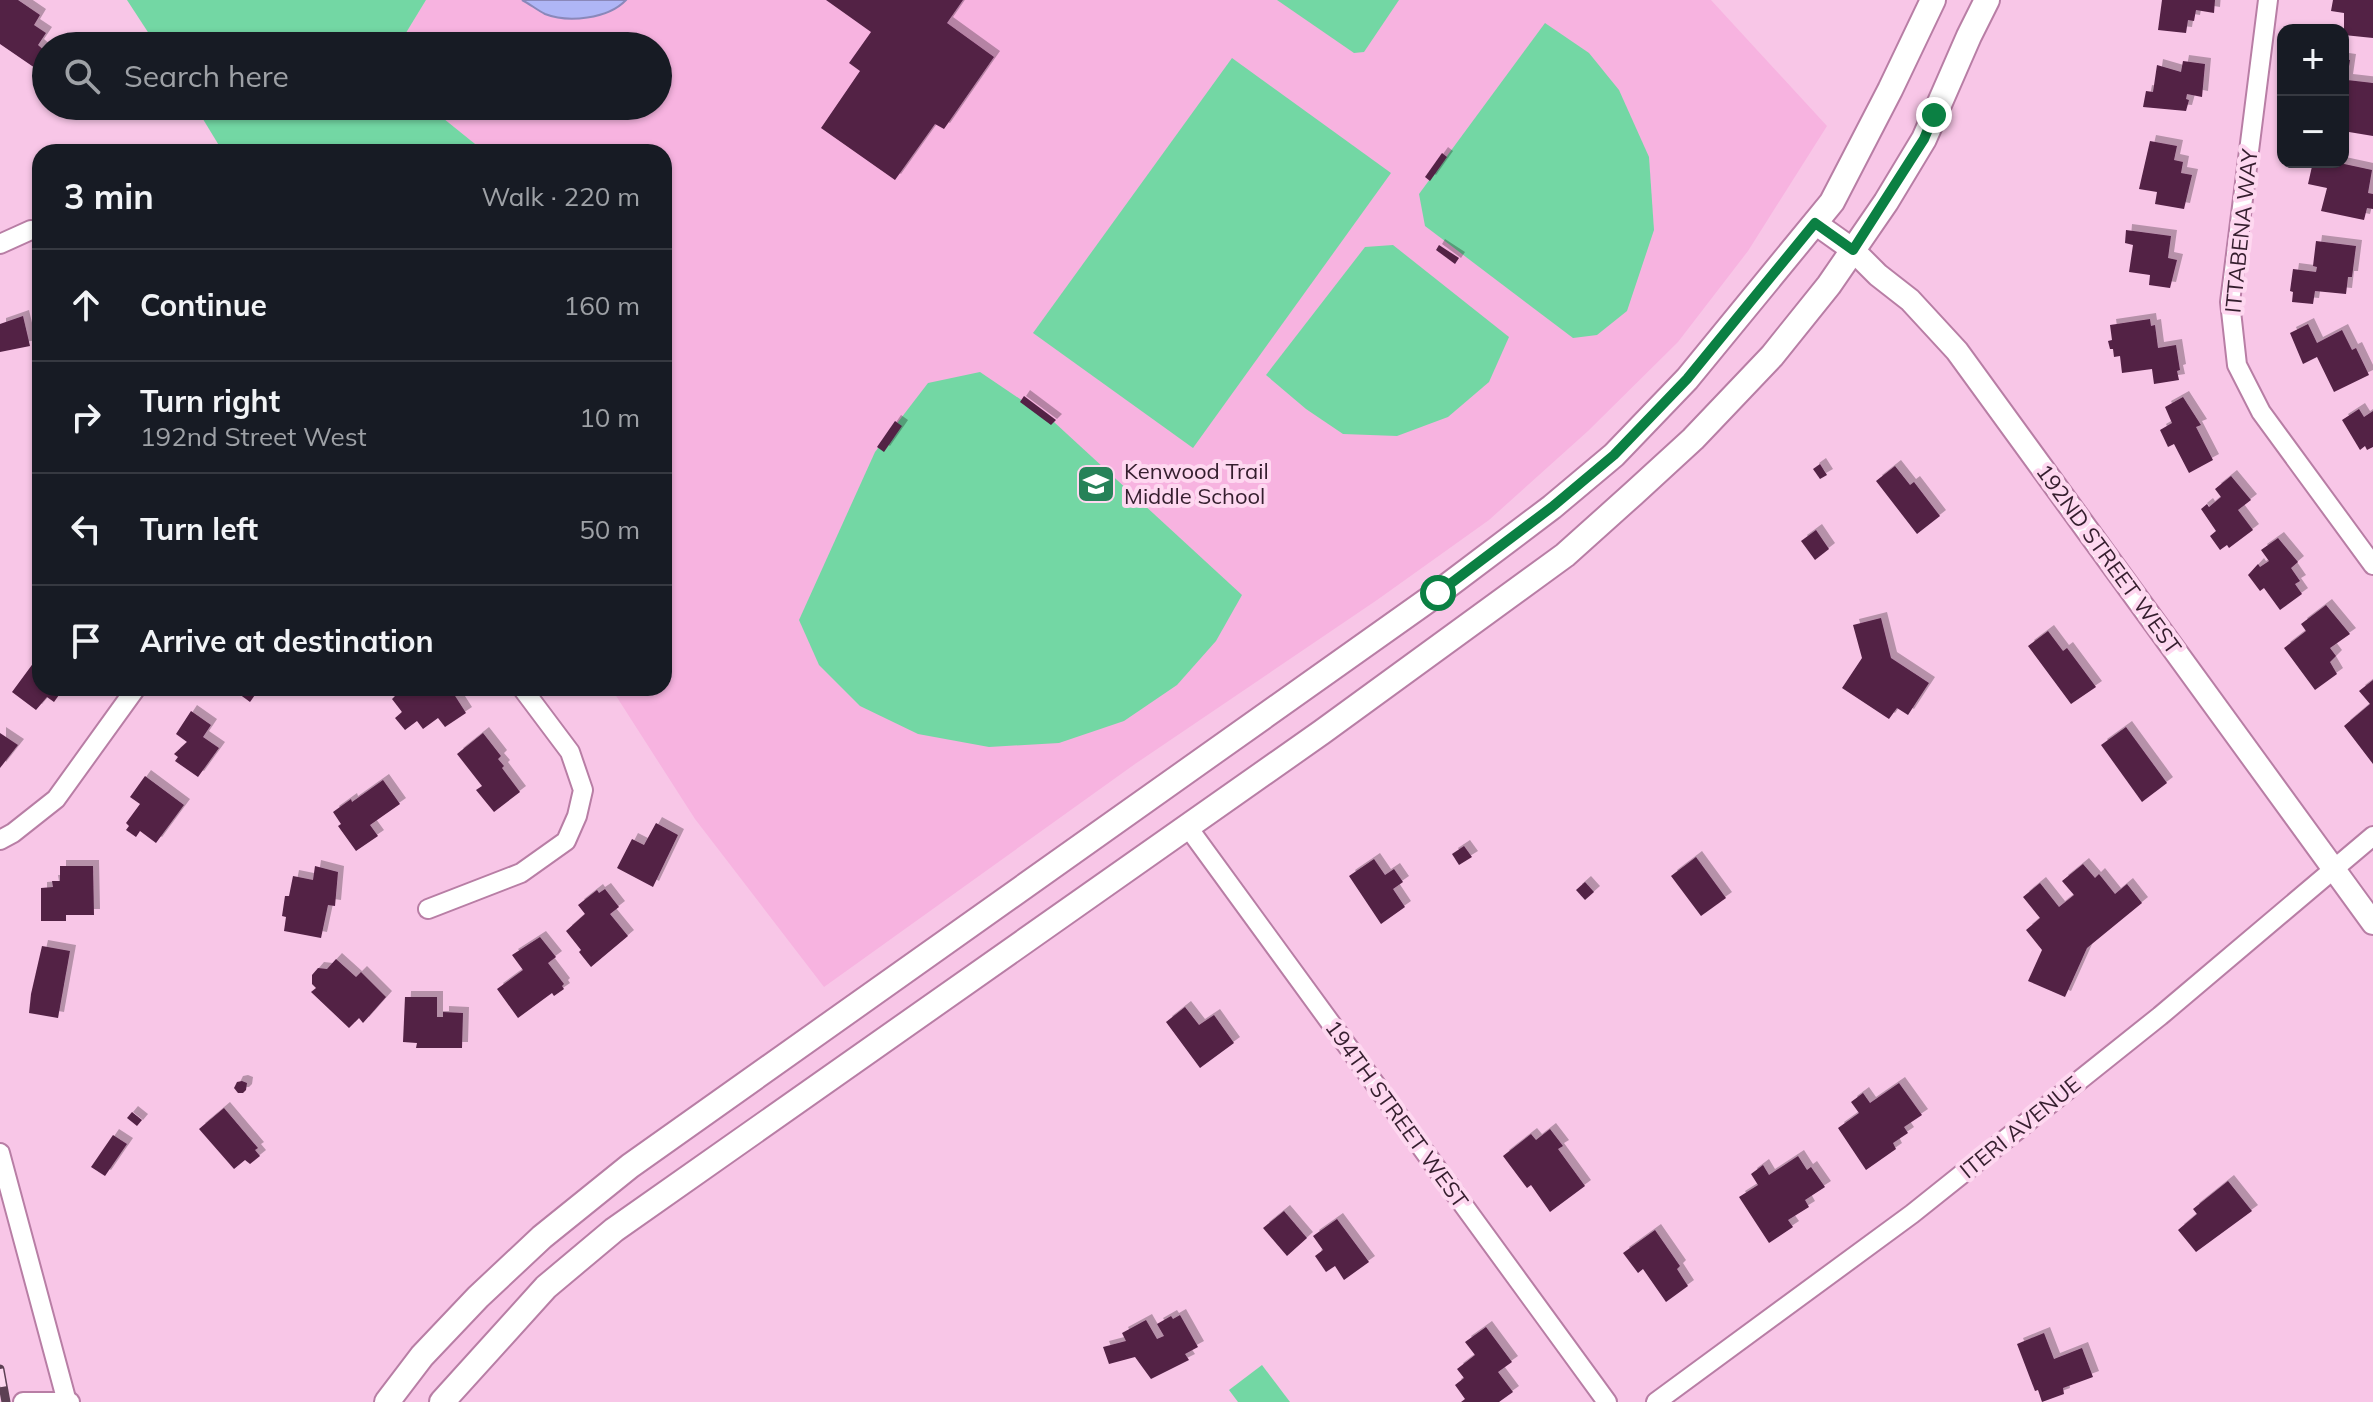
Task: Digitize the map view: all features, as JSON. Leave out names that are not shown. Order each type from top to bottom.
[{"type":"main road","points":[[387,1402],[422,1356],[478,1297],[542,1237],[630,1166],[1438,593],[1552,507],[1614,455],[1687,379],[1832,202],[1933,0]]},
{"type":"main road","points":[[442,1402],[546,1287],[614,1230],[1565,555],[1693,439],[1762,366],[1829,285],[1853,250],[1924,139],[1987,0]]},
{"type":"street","name":"ITTABENA WAY","points":[[2268,0],[2230,302],[2237,365],[2261,412],[2373,565]]},
{"type":"street","name":"192ND STREET WEST","points":[[1815,223],[1853,250],[1923,312],[1967,364],[2373,923]]},
{"type":"street","points":[[0,244],[31,230]]},
{"type":"street","points":[[0,840],[56,799],[130,696]]},
{"type":"street","points":[[428,909],[521,873],[566,841],[577,816],[583,790],[570,752],[528,696]]},
{"type":"street","name":"194TH STREET WEST","points":[[1187,826],[1607,1402]]},
{"type":"street","name":"ITERI AVENUE","points":[[1656,1402],[1912,1214],[2172,1006],[2373,836]]},
{"type":"street","points":[[0,1153],[68,1402],[23,1402]]},
{"type":"shaded area","name":"Kenwood Trail Middle School","points":[[426,0],[1711,0],[1827,126],[1748,251],[1678,342],[1588,431],[1489,520],[1135,764],[824,987],[695,819],[616,696],[672,696],[672,144],[475,144],[445,120],[672,120],[672,32],[407,32]]},
{"type":"green space","points":[[127,0],[426,0],[407,32],[148,32]]},
{"type":"green space","points":[[1277,0],[1399,0],[1364,52],[1354,53]]},
{"type":"green space","points":[[1545,23],[1589,53],[1619,90],[1649,157],[1654,230],[1627,311],[1597,335],[1573,338],[1425,226],[1419,194]]},
{"type":"green space","points":[[1232,58],[1391,173],[1193,448],[1033,333]]},
{"type":"green space","points":[[204,120],[445,120],[475,144],[218,144]]},
{"type":"green space","points":[[1393,245],[1509,337],[1489,382],[1448,417],[1397,436],[1343,434],[1306,409],[1266,375],[1365,247]]},
{"type":"green space","points":[[980,372],[1054,422],[1242,595],[1216,641],[1177,685],[1124,721],[1059,743],[989,747],[918,734],[860,706],[819,665],[799,620],[875,452],[928,383]]},
{"type":"green space","points":[[1262,1365],[1290,1402],[1238,1402],[1229,1390]]},
{"type":"water","points":[[522,0],[626,0],[599,15],[576,19],[545,14]]},
{"type":"building","points":[[0,0],[18,0],[40,15],[34,25],[44,32],[32,32],[32,66],[0,44]]},
{"type":"building","points":[[826,0],[963,0],[947,23],[994,57],[944,129],[935,124],[895,180],[821,128],[860,71],[849,63],[871,32]]},
{"type":"building","points":[[2162,0],[2215,0],[2214,13],[2196,10],[2194,21],[2188,20],[2186,33],[2158,30]]},
{"type":"building","points":[[2333,0],[2373,0],[2373,38],[2349,36],[2349,24],[2344,24],[2344,13],[2331,11]]},
{"type":"building","points":[[2183,61],[2205,64],[2202,97],[2187,94],[2186,111],[2143,107],[2146,91],[2153,92],[2157,65],[2181,72]]},
{"type":"building","points":[[2349,80],[2373,83],[2373,136],[2349,132]]},
{"type":"building","points":[[2150,141],[2177,146],[2174,160],[2183,162],[2181,173],[2192,175],[2184,209],[2155,204],[2157,192],[2139,189]]},
{"type":"building","points":[[1442,153],[1447,157],[1430,181],[1425,177]]},
{"type":"building","points":[[2349,165],[2372,170],[2368,193],[2373,194],[2373,209],[2367,208],[2364,220],[2321,211],[2327,188],[2308,184],[2312,168],[2349,168]]},
{"type":"building","points":[[2126,230],[2171,236],[2168,258],[2177,260],[2170,288],[2149,285],[2150,275],[2129,272],[2133,245],[2125,243]]},
{"type":"building","points":[[2316,241],[2356,246],[2352,277],[2348,277],[2346,294],[2315,291],[2313,304],[2292,302],[2293,269],[2316,272],[2317,267],[2313,266]]},
{"type":"building","points":[[1439,245],[1459,258],[1455,264],[1436,250]]},
{"type":"building","points":[[23,316],[30,346],[0,352],[0,324]]},
{"type":"building","points":[[2150,319],[2151,326],[2155,325],[2158,348],[2176,345],[2179,380],[2154,384],[2152,369],[2122,373],[2120,356],[2114,357],[2113,349],[2110,349],[2110,325]]},
{"type":"building","points":[[2308,324],[2317,343],[2342,330],[2352,350],[2356,348],[2369,375],[2334,392],[2317,357],[2303,364],[2290,333]]},
{"type":"building","points":[[1024,396],[1056,420],[1051,425],[1020,402]]},
{"type":"building","points":[[2183,397],[2201,425],[2196,427],[2213,460],[2189,473],[2174,444],[2168,447],[2160,430],[2172,423],[2165,407]]},
{"type":"building","points":[[2359,409],[2364,417],[2373,411],[2373,447],[2367,450],[2365,446],[2360,450],[2342,420]]},
{"type":"building","points":[[895,421],[902,426],[884,452],[877,447]]},
{"type":"building","points":[[1820,464],[1827,475],[1820,479],[1813,469]]},
{"type":"building","points":[[1895,466],[1910,485],[1914,482],[1940,516],[1917,534],[1876,481]]},
{"type":"building","points":[[2231,476],[2251,500],[2238,510],[2253,530],[2229,548],[2227,545],[2220,550],[2210,536],[2216,531],[2201,509],[2207,504],[2209,507],[2221,497],[2215,489]]},
{"type":"building","points":[[1816,530],[1829,549],[1815,560],[1801,541]]},
{"type":"building","points":[[2278,538],[2298,562],[2291,568],[2300,581],[2295,584],[2302,594],[2280,610],[2264,588],[2260,591],[2248,575],[2258,564],[2260,567],[2269,561],[2261,550]]},
{"type":"building","points":[[2326,605],[2350,634],[2330,648],[2336,656],[2330,662],[2337,674],[2315,690],[2284,648],[2306,631],[2301,624]]},
{"type":"building","points":[[1881,618],[1891,658],[1929,683],[1908,715],[1897,708],[1889,719],[1842,688],[1862,658],[1853,625]]},
{"type":"building","points":[[2048,631],[2063,651],[2067,648],[2096,687],[2071,704],[2028,646]]},
{"type":"building","points":[[32,665],[32,696],[58,696],[54,702],[47,697],[36,710],[12,692]]},
{"type":"building","points":[[2373,680],[2373,764],[2344,726],[2370,704],[2359,691]]},
{"type":"building","points":[[395,696],[455,696],[466,713],[445,727],[438,718],[423,729],[417,721],[405,730],[395,718],[402,712],[392,699]]},
{"type":"building","points":[[191,711],[211,725],[203,737],[219,748],[198,777],[175,761],[178,757],[174,754],[187,742],[176,734]]},
{"type":"building","points":[[2126,727],[2167,783],[2142,802],[2101,745]]},
{"type":"building","points":[[0,733],[18,745],[0,768]]},
{"type":"building","points":[[483,733],[501,756],[498,759],[504,766],[502,768],[520,792],[494,812],[476,790],[482,786],[457,754]]},
{"type":"building","points":[[145,776],[184,805],[156,843],[140,831],[136,837],[126,830],[129,826],[126,823],[140,804],[130,797]]},
{"type":"building","points":[[383,780],[400,804],[370,825],[378,836],[356,851],[338,826],[341,824],[333,812]]},
{"type":"building","points":[[656,823],[678,835],[653,887],[617,868],[632,839],[644,845]]},
{"type":"building","points":[[1464,846],[1472,857],[1459,865],[1452,854]]},
{"type":"building","points":[[1696,857],[1726,898],[1701,916],[1671,876]]},
{"type":"building","points":[[1374,859],[1385,875],[1394,869],[1403,882],[1393,889],[1405,907],[1381,924],[1349,876]]},
{"type":"building","points":[[2083,864],[2095,878],[2099,874],[2115,894],[2127,884],[2142,903],[2087,948],[2065,997],[2028,981],[2042,950],[2026,930],[2040,918],[2023,897],[2040,883],[2059,907],[2074,895],[2062,881]]},
{"type":"building","points":[[60,866],[93,866],[94,915],[66,915],[66,921],[41,921],[41,888],[53,887],[52,881],[60,881]]},
{"type":"building","points":[[315,866],[338,872],[335,906],[328,905],[321,938],[284,931],[286,917],[282,916],[285,896],[289,896],[293,876],[313,880]]},
{"type":"building","points":[[1585,882],[1594,892],[1585,900],[1576,890]]},
{"type":"building","points":[[605,889],[619,907],[610,914],[628,936],[591,967],[566,931],[585,914],[578,905],[597,890],[599,893]]},
{"type":"building","points":[[540,937],[556,957],[548,963],[564,984],[564,989],[554,996],[552,993],[518,1018],[497,989],[523,970],[512,955]]},
{"type":"building","points":[[42,946],[70,951],[58,1018],[29,1013]]},
{"type":"building","points":[[336,959],[356,977],[361,972],[386,997],[363,1023],[359,1018],[349,1028],[311,992],[316,988],[312,984],[312,975],[318,968],[327,969]]},
{"type":"building","points":[[405,997],[437,997],[437,1017],[443,1017],[443,1012],[463,1013],[462,1048],[416,1048],[417,1043],[403,1042]]},
{"type":"building","points":[[1185,1007],[1199,1025],[1214,1015],[1234,1043],[1200,1068],[1166,1022]]},
{"type":"building","points":[[237,1082],[247,1083],[246,1090],[238,1093],[234,1088]]},
{"type":"building","points":[[1899,1083],[1922,1115],[1904,1127],[1908,1133],[1893,1143],[1896,1149],[1866,1170],[1838,1128],[1859,1113],[1851,1102],[1863,1093],[1870,1103]]},
{"type":"building","points":[[224,1108],[258,1148],[255,1150],[260,1156],[250,1164],[245,1160],[234,1169],[199,1129]]},
{"type":"building","points":[[132,1112],[142,1120],[137,1126],[127,1118]]},
{"type":"building","points":[[1550,1129],[1563,1146],[1558,1149],[1585,1186],[1550,1212],[1531,1185],[1527,1188],[1503,1156],[1531,1134],[1536,1140]]},
{"type":"building","points":[[113,1135],[127,1144],[105,1176],[91,1167]]},
{"type":"building","points":[[1798,1156],[1807,1170],[1811,1167],[1825,1187],[1805,1200],[1809,1207],[1788,1220],[1793,1227],[1769,1243],[1739,1197],[1758,1185],[1751,1174],[1763,1165],[1769,1175]]},
{"type":"building","points":[[2228,1181],[2252,1211],[2196,1252],[2178,1230],[2197,1214],[2193,1209]]},
{"type":"building","points":[[1284,1211],[1307,1238],[1287,1256],[1263,1228]]},
{"type":"building","points":[[1337,1219],[1369,1262],[1344,1280],[1335,1266],[1326,1272],[1315,1256],[1323,1250],[1313,1236]]},
{"type":"building","points":[[1655,1230],[1680,1266],[1677,1269],[1688,1286],[1666,1302],[1643,1269],[1638,1273],[1623,1253]]},
{"type":"building","points":[[1180,1315],[1198,1347],[1185,1354],[1189,1360],[1151,1379],[1135,1357],[1109,1364],[1103,1347],[1126,1341],[1122,1333],[1146,1320],[1157,1339],[1164,1336],[1157,1324]]},
{"type":"building","points":[[1486,1327],[1512,1362],[1498,1372],[1513,1392],[1499,1402],[1461,1402],[1465,1399],[1455,1385],[1464,1378],[1457,1369],[1475,1355],[1465,1342]]},
{"type":"building","points":[[2044,1333],[2054,1359],[2082,1348],[2093,1377],[2063,1388],[2064,1394],[2042,1402],[2017,1344]]},
{"type":"railway","points":[[0,1369],[6,1402]]},
{"type":"place","name":"Kenwood Trail Middle School","points":[[1096,484]]},
{"type":"route","points":[[1438,593],[1552,507],[1614,455],[1687,379],[1815,223],[1853,250],[1924,139],[1934,115]]}]
